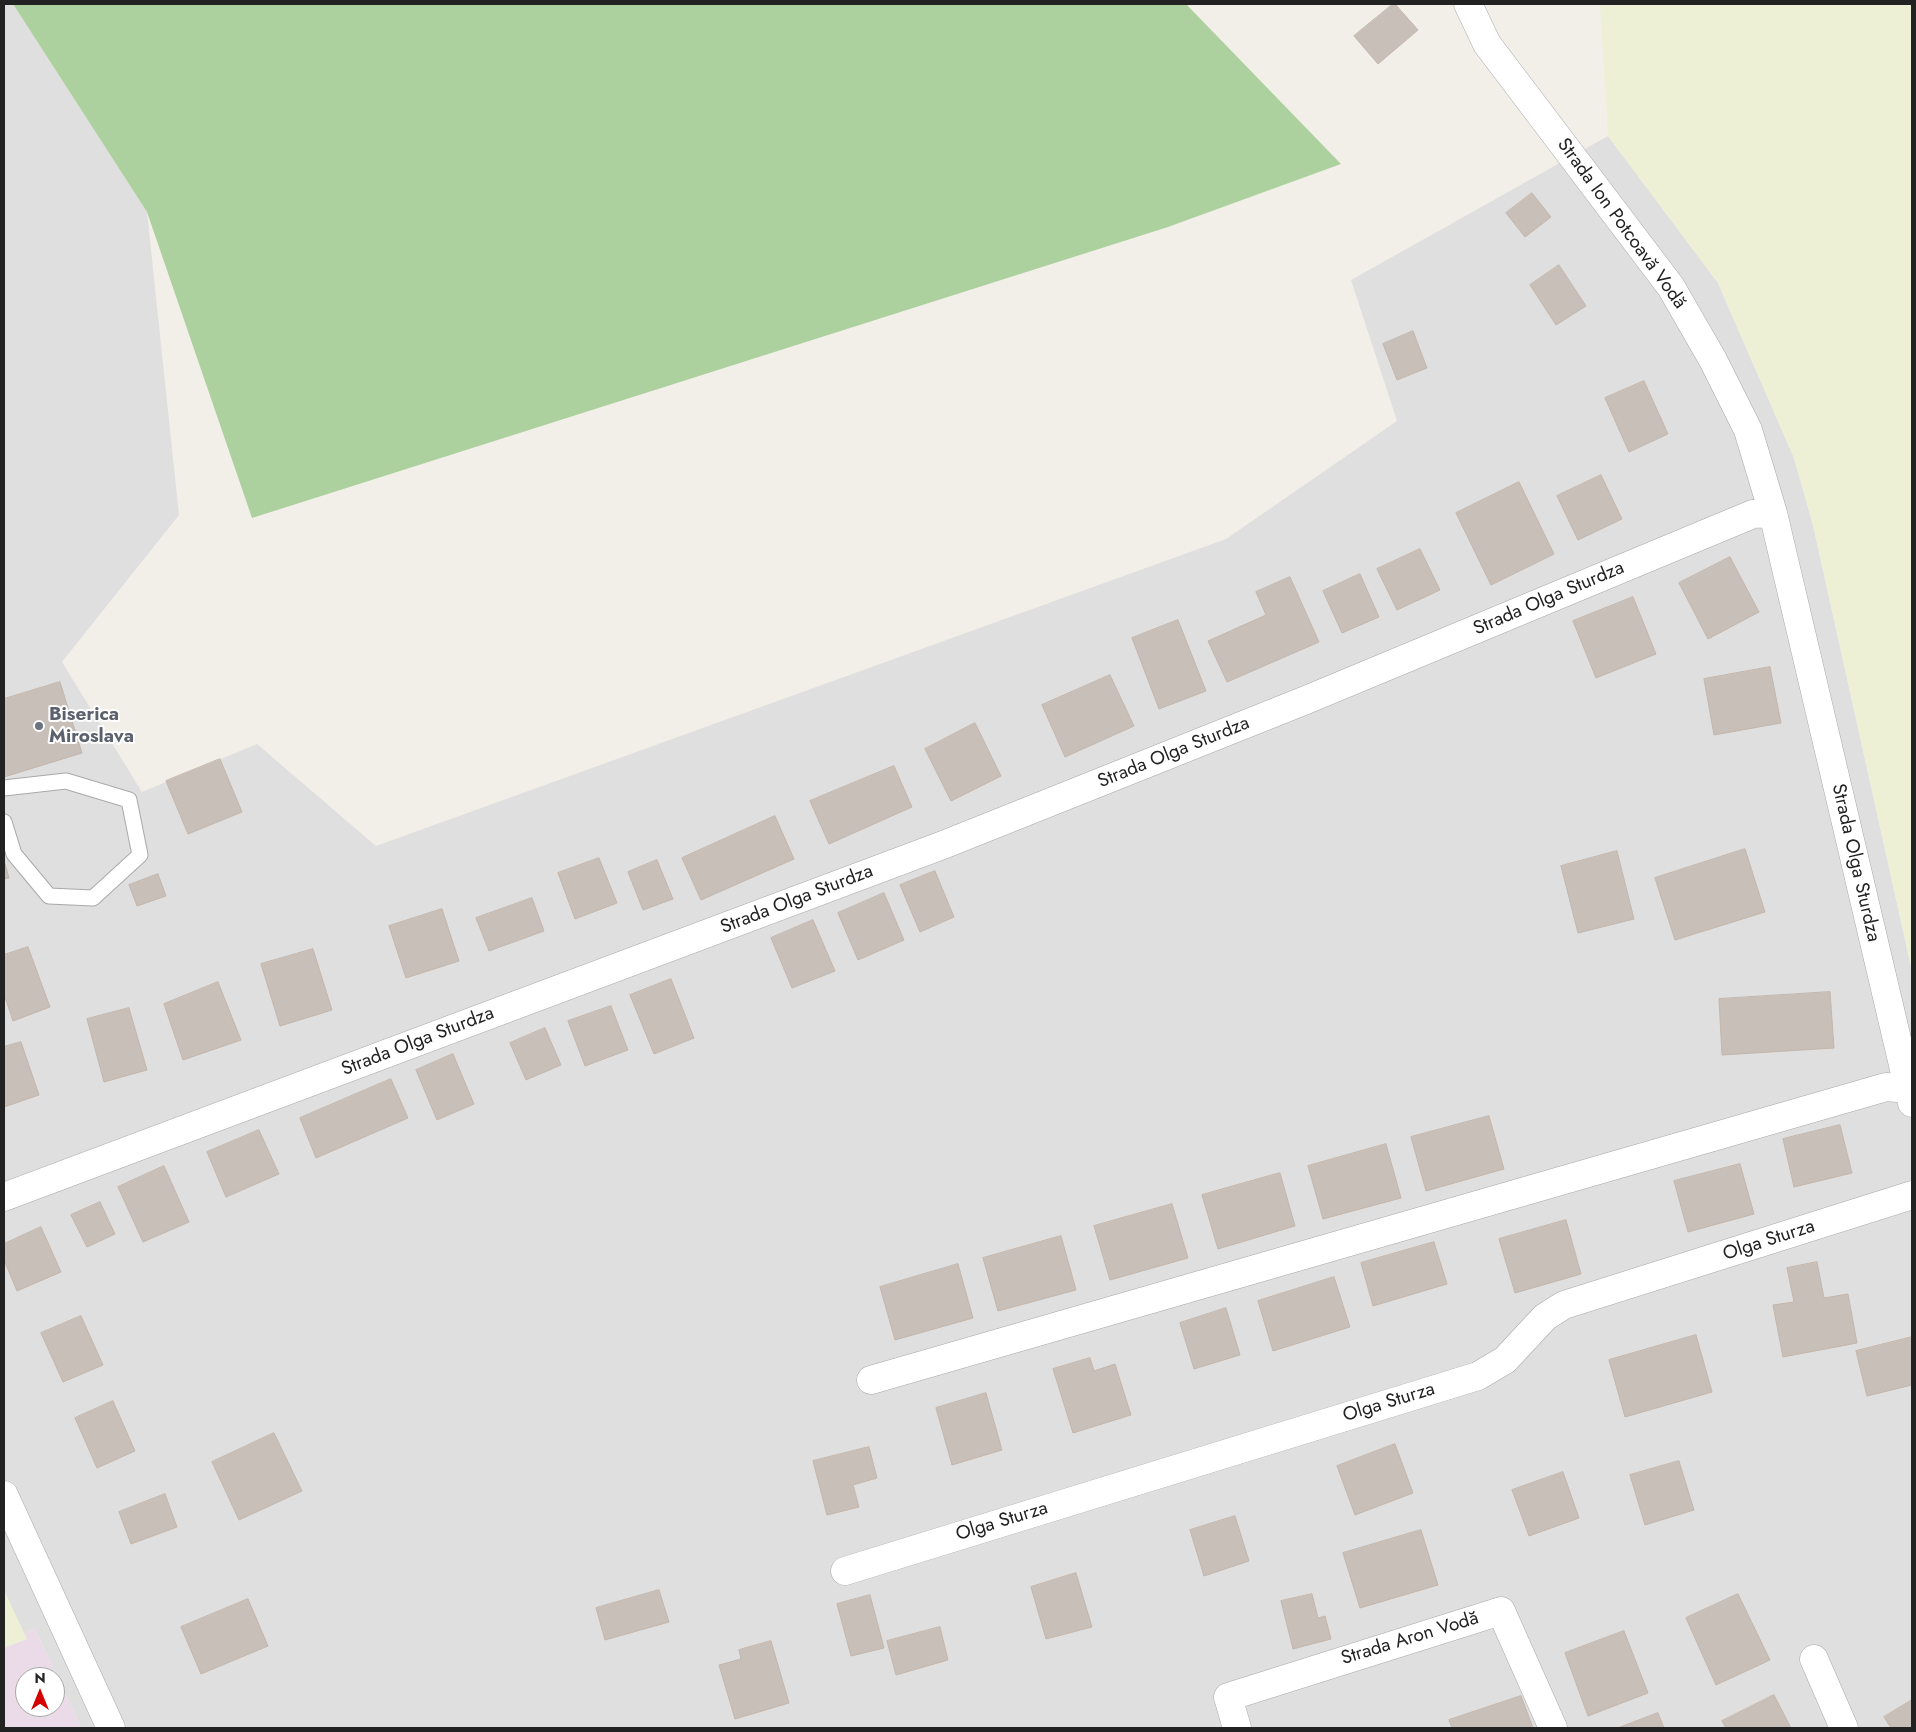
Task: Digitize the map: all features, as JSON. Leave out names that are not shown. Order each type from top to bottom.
[{"type":"street","name":"Strada Ion Potcoavă Vodă","points":[[1468,4],[1487,44],[1671,288],[1713,360],[1748,430],[1773,513]]},
{"type":"street","name":"Strada Olga Sturdza","points":[[4,1197],[943,845],[1306,700],[1753,514],[1773,513],[1910,1096]]},
{"type":"street","points":[[870,1380],[1886,1087],[1910,1096]]},
{"type":"street","name":"Olga Sturza","points":[[844,1571],[1478,1376],[1504,1360],[1545,1316],[1564,1305],[1912,1195]]},
{"type":"street","points":[[4,1495],[111,1728]]},
{"type":"street","name":"Strada Aron Vodă","points":[[1237,1728],[1228,1697],[1501,1611],[1552,1728]]},
{"type":"street","points":[[1814,1659],[1844,1728]]},
{"type":"lane","points":[[4,788],[66,781],[128,800],[140,855],[93,898],[49,896],[14,854],[4,822]]},
{"type":"shaded area","points":[[4,4],[13,4],[147,212],[179,515],[62,662],[142,792],[257,744],[376,846],[1226,539],[1397,421],[1351,280],[1608,136],[1718,283],[1794,458],[1813,525],[1912,971],[1912,1728],[81,1728],[65,1694],[65,1667],[53,1667],[35,1629],[4,1640]]},
{"type":"shaded area","points":[[35,1629],[53,1667],[15,1667],[15,1717],[65,1717],[65,1694],[81,1728],[4,1728],[4,1640]]},
{"type":"green space","points":[[13,4],[1186,4],[1341,164],[1168,227],[252,518],[147,212]]},
{"type":"green space","points":[[1600,4],[1912,4],[1912,971],[1813,525],[1794,458],[1718,283],[1608,136]]},
{"type":"green space","points":[[4,1590],[27,1639],[4,1648]]},
{"type":"building","points":[[1393,4],[1418,30],[1378,64],[1354,36]]},
{"type":"building","points":[[1532,193],[1551,217],[1525,237],[1506,213]]},
{"type":"building","points":[[1559,265],[1586,306],[1556,325],[1530,285]]},
{"type":"building","points":[[1413,331],[1427,368],[1397,380],[1383,344]]},
{"type":"building","points":[[1644,381],[1668,434],[1629,452],[1605,398]]},
{"type":"building","points":[[1601,475],[1622,519],[1578,540],[1557,496]]},
{"type":"building","points":[[1519,482],[1554,554],[1491,585],[1456,513]]},
{"type":"building","points":[[1420,549],[1440,590],[1397,610],[1377,569]]},
{"type":"building","points":[[1730,557],[1759,612],[1708,639],[1679,583]]},
{"type":"building","points":[[1360,574],[1379,617],[1342,633],[1323,591]]},
{"type":"building","points":[[1290,577],[1319,642],[1227,682],[1208,641],[1266,615],[1256,592]]},
{"type":"building","points":[[1633,597],[1656,654],[1596,678],[1573,621]]},
{"type":"building","points":[[1178,620],[1206,691],[1159,709],[1132,638]]},
{"type":"building","points":[[1770,667],[1781,723],[1714,735],[1704,679]]},
{"type":"building","points":[[1110,675],[1134,726],[1065,757],[1042,705]]},
{"type":"building","name":"Biserica Miroslava","points":[[60,682],[82,753],[4,777],[4,699]]},
{"type":"building","points":[[975,723],[1001,776],[951,801],[925,749]]},
{"type":"building","points":[[220,759],[242,812],[188,834],[166,781]]},
{"type":"building","points":[[894,766],[912,807],[829,844],[810,801]]},
{"type":"building","points":[[775,816],[794,859],[701,900],[682,858]]},
{"type":"building","points":[[1745,849],[1765,912],[1675,940],[1655,878]]},
{"type":"building","points":[[1617,851],[1634,919],[1578,933],[1561,866]]},
{"type":"building","points":[[599,858],[617,903],[575,919],[558,873]]},
{"type":"building","points":[[4,860],[9,878],[4,879]]},
{"type":"building","points":[[657,860],[673,899],[643,910],[628,872]]},
{"type":"building","points":[[935,871],[954,917],[920,932],[900,885]]},
{"type":"building","points":[[158,874],[166,896],[137,906],[129,885]]},
{"type":"building","points":[[884,893],[904,940],[858,960],[838,913]]},
{"type":"building","points":[[532,898],[544,931],[489,951],[476,918]]},
{"type":"building","points":[[442,909],[459,961],[406,978],[389,926]]},
{"type":"building","points":[[813,920],[835,971],[792,988],[771,938]]},
{"type":"building","points":[[28,947],[50,1007],[13,1021],[4,994],[4,955]]},
{"type":"building","points":[[313,949],[332,1010],[280,1026],[261,964]]},
{"type":"building","points":[[671,979],[694,1038],[654,1054],[630,995]]},
{"type":"building","points":[[218,982],[241,1040],[183,1060],[164,1004]]},
{"type":"building","points":[[1830,992],[1834,1048],[1722,1055],[1719,999]]},
{"type":"building","points":[[611,1006],[628,1050],[585,1066],[568,1021]]},
{"type":"building","points":[[129,1008],[147,1070],[104,1082],[87,1019]]},
{"type":"building","points":[[545,1028],[561,1065],[526,1080],[510,1043]]},
{"type":"building","points":[[21,1042],[39,1095],[4,1107],[4,1047]]},
{"type":"building","points":[[453,1054],[474,1104],[437,1120],[416,1070]]},
{"type":"building","points":[[391,1079],[408,1118],[316,1158],[300,1118]]},
{"type":"building","points":[[1489,1116],[1504,1169],[1426,1191],[1411,1137]]},
{"type":"building","points":[[1840,1125],[1852,1173],[1794,1187],[1783,1139]]},
{"type":"building","points":[[259,1130],[279,1174],[226,1197],[207,1152]]},
{"type":"building","points":[[1386,1144],[1401,1198],[1323,1219],[1308,1166]]},
{"type":"building","points":[[1740,1164],[1754,1214],[1688,1232],[1674,1181]]},
{"type":"building","points":[[164,1166],[189,1222],[143,1242],[118,1187]]},
{"type":"building","points":[[1280,1173],[1295,1226],[1218,1249],[1202,1195]]},
{"type":"building","points":[[100,1202],[115,1234],[87,1247],[71,1215]]},
{"type":"building","points":[[1172,1204],[1188,1258],[1110,1280],[1094,1226]]},
{"type":"building","points":[[1566,1220],[1581,1274],[1515,1293],[1499,1239]]},
{"type":"building","points":[[41,1227],[61,1272],[17,1291],[4,1260],[4,1244]]},
{"type":"building","points":[[1061,1236],[1076,1290],[998,1311],[983,1258]]},
{"type":"building","points":[[1434,1242],[1447,1284],[1373,1306],[1361,1263]]},
{"type":"building","points":[[1817,1262],[1824,1298],[1848,1294],[1857,1343],[1783,1357],[1773,1305],[1794,1302],[1787,1268]]},
{"type":"building","points":[[958,1264],[973,1318],[895,1340],[880,1287]]},
{"type":"building","points":[[1334,1277],[1350,1327],[1273,1351],[1258,1301]]},
{"type":"building","points":[[1226,1308],[1240,1355],[1194,1369],[1180,1323]]},
{"type":"building","points":[[81,1316],[103,1365],[63,1382],[41,1333]]},
{"type":"building","points":[[1696,1335],[1712,1392],[1625,1417],[1609,1360]]},
{"type":"building","points":[[1912,1337],[1912,1385],[1867,1396],[1856,1351]]},
{"type":"building","points":[[1090,1358],[1094,1371],[1115,1364],[1131,1415],[1073,1433],[1053,1369]]},
{"type":"building","points":[[986,1393],[1002,1450],[952,1465],[936,1408]]},
{"type":"building","points":[[113,1401],[135,1451],[97,1468],[75,1418]]},
{"type":"building","points":[[274,1433],[302,1491],[239,1520],[212,1462]]},
{"type":"building","points":[[1395,1444],[1413,1493],[1355,1515],[1337,1466]]},
{"type":"building","points":[[869,1447],[877,1478],[853,1485],[859,1507],[827,1515],[813,1461]]},
{"type":"building","points":[[1679,1461],[1694,1510],[1645,1525],[1630,1475]]},
{"type":"building","points":[[1563,1472],[1579,1518],[1529,1536],[1512,1490]]},
{"type":"building","points":[[165,1494],[177,1527],[131,1544],[119,1512]]},
{"type":"building","points":[[1235,1516],[1249,1561],[1204,1576],[1190,1530]]},
{"type":"building","points":[[1421,1530],[1438,1585],[1360,1608],[1343,1553]]},
{"type":"building","points":[[1076,1573],[1092,1627],[1046,1639],[1031,1587]]},
{"type":"building","points":[[659,1590],[669,1622],[605,1640],[596,1608]]},
{"type":"building","points":[[1312,1594],[1318,1618],[1325,1616],[1331,1639],[1293,1649],[1281,1601]]},
{"type":"building","points":[[1738,1594],[1770,1660],[1716,1685],[1686,1618]]},
{"type":"building","points":[[870,1595],[884,1648],[851,1656],[837,1604]]},
{"type":"building","points":[[248,1599],[268,1646],[201,1674],[181,1627]]},
{"type":"building","points":[[940,1627],[948,1660],[896,1675],[887,1641]]},
{"type":"building","points":[[1624,1631],[1648,1693],[1588,1716],[1565,1653]]},
{"type":"building","points":[[771,1641],[789,1703],[735,1719],[719,1665],[741,1659],[739,1650]]},
{"type":"building","points":[[1774,1695],[1791,1728],[1726,1728],[1722,1721]]},
{"type":"building","points":[[1521,1696],[1533,1728],[1452,1728],[1449,1720]]},
{"type":"building","points":[[1912,1700],[1912,1728],[1891,1728],[1884,1717]]},
{"type":"building","points":[[1658,1713],[1664,1728],[1618,1728]]},
{"type":"place","name":"Biserica Miroslava","points":[[39,726]]}]
